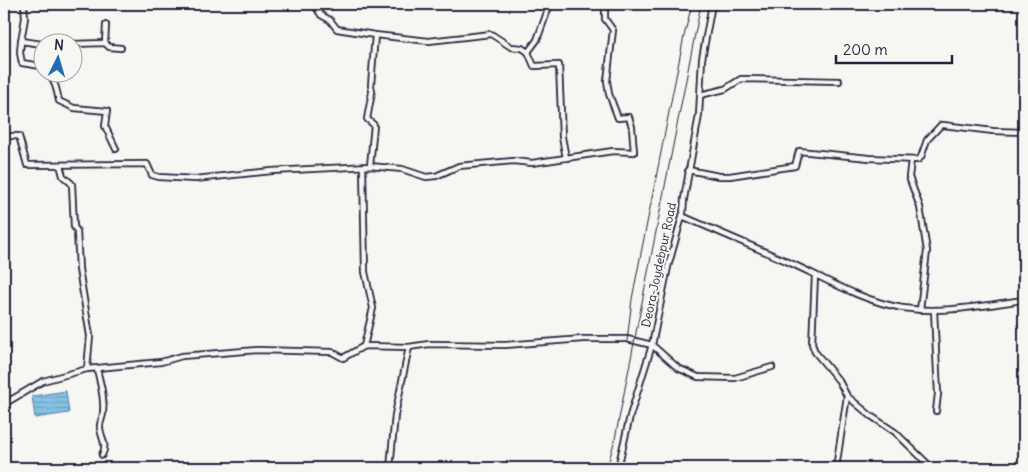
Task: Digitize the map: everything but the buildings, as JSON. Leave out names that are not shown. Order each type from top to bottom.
[{"type":"street","points":[[24,4],[25,18],[20,53],[22,63],[32,65]]},
{"type":"street","points":[[314,4],[321,15],[330,20],[337,29],[429,41],[491,34],[512,48],[522,48],[528,52],[532,65],[557,64],[560,67],[562,136],[566,158]]},
{"type":"street","points":[[528,52],[537,40],[550,4]]},
{"type":"street","points":[[4,136],[19,136],[27,165],[147,164],[152,175],[195,179],[257,172],[370,166],[402,169],[426,177],[436,176],[459,166],[513,162],[532,163],[613,151],[634,152],[632,127],[629,117],[618,118],[609,94],[608,82],[613,32],[604,19],[605,4]]},
{"type":"street","name":"Deora-Joydebpur Road","points":[[618,468],[630,416],[652,345],[668,267],[682,216],[688,170],[699,114],[702,59],[712,4]]},
{"type":"street","points":[[105,43],[106,25]]},
{"type":"street","points":[[370,166],[374,125],[367,119],[372,92],[375,35]]},
{"type":"street","points":[[21,41],[32,43]]},
{"type":"street","points":[[82,44],[105,43],[109,47],[121,48]]},
{"type":"street","points":[[700,95],[726,89],[742,79],[839,82]]},
{"type":"street","points":[[54,82],[59,101],[74,108],[107,110],[105,126],[116,149]]},
{"type":"street","points":[[688,170],[719,176],[730,176],[795,166],[799,151],[911,160],[920,159],[927,140],[941,125],[1024,132]]},
{"type":"street","points":[[911,160],[909,177],[920,206],[927,251],[920,310]]},
{"type":"street","points":[[60,165],[63,176],[72,184],[74,228],[77,231],[79,269],[90,336],[88,370]]},
{"type":"street","points":[[363,167],[364,272],[373,308],[364,346]]},
{"type":"street","points":[[682,216],[886,304],[920,310],[934,310],[1024,300]]},
{"type":"street","points":[[815,275],[812,347],[847,396],[871,416],[895,432],[932,468]]},
{"type":"street","points":[[934,310],[938,394],[936,411]]},
{"type":"street","points":[[4,404],[43,381],[88,370],[161,362],[182,356],[257,350],[332,352],[343,358],[364,346],[409,347],[429,344],[505,345],[583,339],[627,339],[652,345],[678,368],[698,377],[735,378],[772,367]]},
{"type":"street","points":[[390,468],[395,415],[409,347]]},
{"type":"street","points":[[96,369],[102,393],[103,414],[100,426],[105,442],[102,455]]},
{"type":"street","points":[[836,468],[847,396]]},
{"type":"water","points":[[66,391],[69,413],[35,418],[32,396]]},
{"type":"railway","points":[[627,341],[632,299],[692,4]]},
{"type":"railway","points":[[607,468],[615,439],[701,4]]}]
